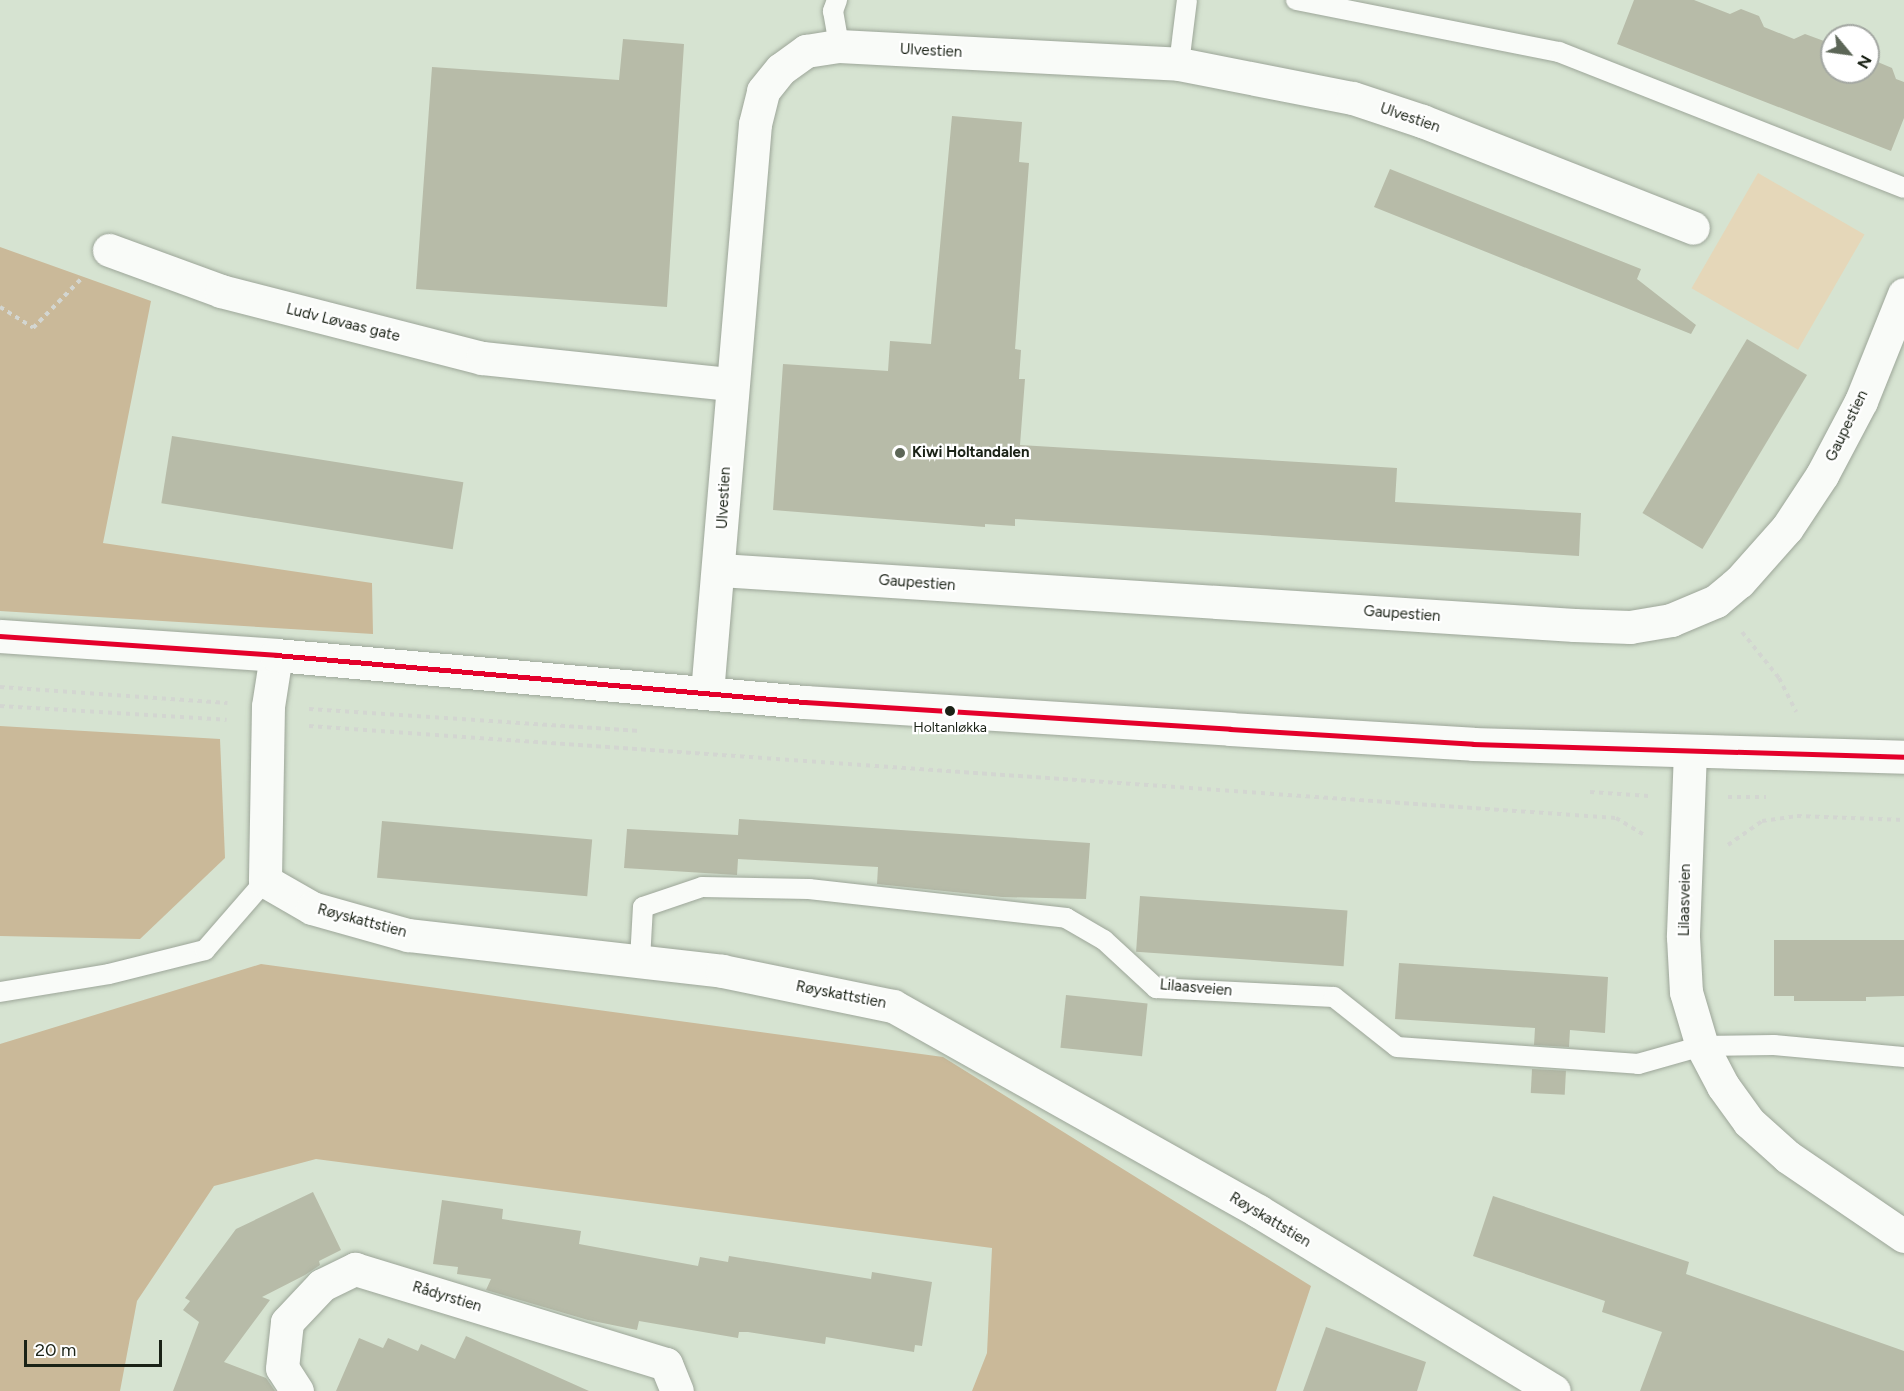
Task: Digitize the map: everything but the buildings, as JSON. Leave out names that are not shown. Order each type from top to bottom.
[{"type":"street","name":"Ulvestien","points":[[707,693],[720,570],[731,384],[754,124],[764,91],[781,69],[806,51],[839,46],[1179,64],[1353,98],[1422,121],[1693,228]]},
{"type":"street","name":"Ludv Løvaas gate","points":[[109,250],[221,291],[482,358],[731,384]]},
{"type":"street","name":"Gaupestien","points":[[720,570],[1630,627],[1671,620],[1716,601],[1739,582],[1787,528],[1822,475],[1861,401],[1904,294]]},
{"type":"street","points":[[0,636],[276,655],[707,693],[1241,730],[1690,751],[1904,757]]},
{"type":"street","points":[[266,881],[267,723],[276,655]]},
{"type":"street","name":"Lilaasveien","points":[[1690,751],[1683,937],[1686,992],[1702,1046],[1723,1086],[1749,1122],[1788,1157],[1904,1236]]},
{"type":"street","name":"Røyskattstien","points":[[266,881],[312,908],[408,935],[722,971],[893,1006],[1258,1211],[1554,1391]]},
{"type":"street","name":"Rådyrstien","points":[[297,1391],[282,1368],[286,1322],[322,1285],[355,1269],[666,1364],[677,1391]]},
{"type":"lane","points":[[837,0],[833,11],[839,46]]},
{"type":"lane","points":[[1179,64],[1187,0]]},
{"type":"lane","points":[[1296,0],[1560,52],[1904,188]]},
{"type":"lane","points":[[0,992],[109,975],[205,950],[266,881]]},
{"type":"lane","name":"Lilaasveien","points":[[640,960],[643,907],[702,887],[809,889],[1066,918],[1104,940],[1156,988],[1334,997],[1397,1047],[1638,1064],[1702,1046],[1774,1045],[1904,1057]]},
{"type":"path","points":[[0,307],[33,328],[109,250]]},
{"type":"path","points":[[1716,601],[1779,678],[1793,701],[1798,721]]},
{"type":"path","points":[[0,706],[1616,818],[1650,836]]},
{"type":"path","points":[[1723,845],[1732,846],[1762,821],[1785,818],[1904,820]]},
{"type":"shaded area","points":[[1758,173],[1865,235],[1798,350],[1692,288]]},
{"type":"shaded area","points":[[0,247],[151,301],[103,543],[372,583],[373,634],[0,611]]},
{"type":"shaded area","points":[[0,726],[220,739],[225,858],[140,939],[0,936]]},
{"type":"shaded area","points":[[261,964],[943,1057],[1311,1286],[1276,1391],[972,1391],[987,1353],[992,1248],[316,1159],[214,1186],[137,1301],[120,1391],[0,1391],[0,1044]]},
{"type":"transit line","points":[[0,636],[276,655],[805,702],[1473,744],[1904,757]]},
{"type":"place","name":"Kiwi Holtandalen","points":[[900,453]]},
{"type":"place","name":"Holtanløkka","points":[[950,711]]}]
